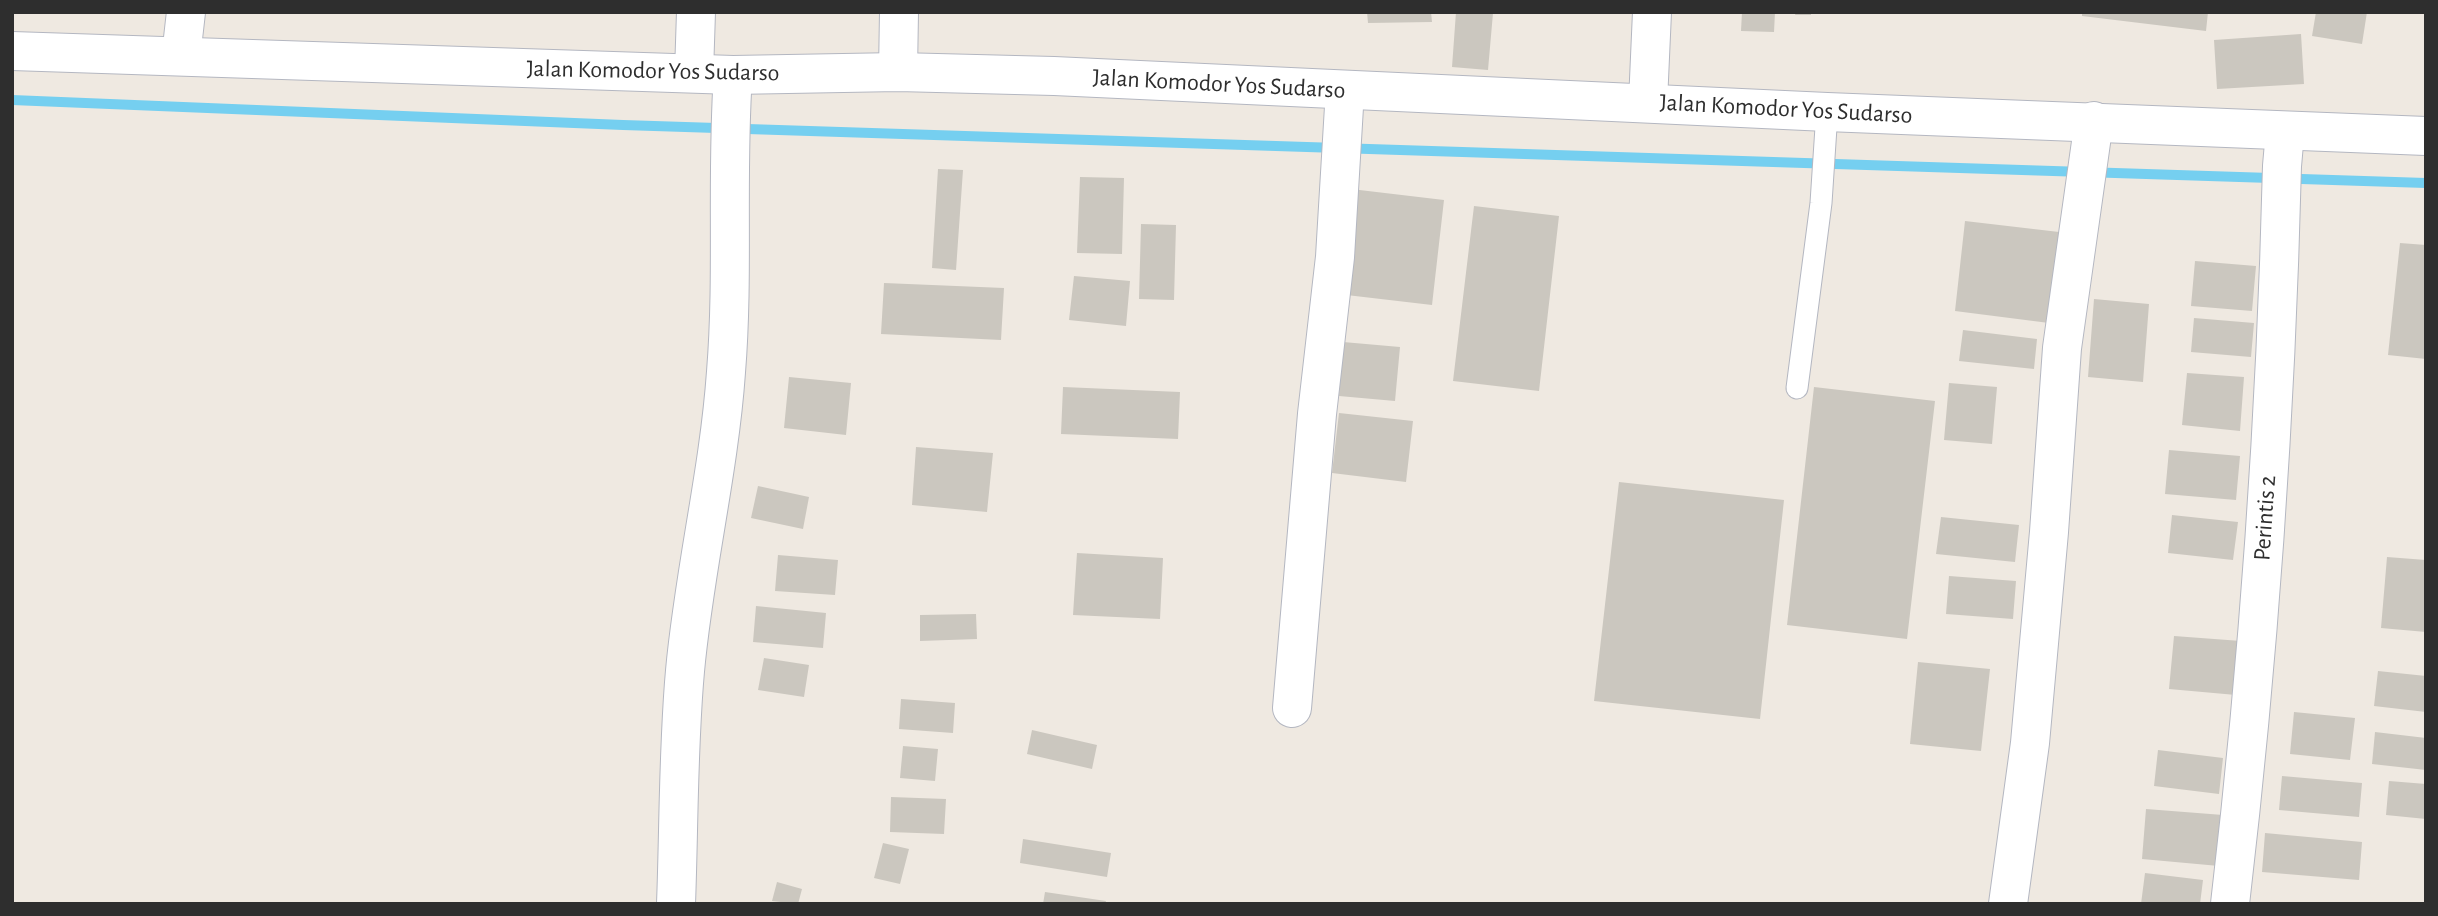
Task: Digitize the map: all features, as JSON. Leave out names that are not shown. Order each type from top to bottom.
[{"type":"street","points":[[181,56],[186,12]]},
{"type":"street","points":[[694,74],[696,12]]},
{"type":"street","points":[[898,72],[899,12]]},
{"type":"street","points":[[1648,102],[1652,12]]},
{"type":"street","name":"Jalan Komodor Yos Sudarso","points":[[12,51],[694,74],[732,92],[898,72],[1054,76],[1344,107],[1648,102],[1826,123],[2284,149],[2426,136]]},
{"type":"street","points":[[676,904],[685,672],[726,372],[729,290],[728,166],[732,92]]},
{"type":"street","points":[[1292,708],[1317,414],[1335,257],[1344,107]]},
{"type":"street","points":[[2007,904],[2030,743],[2062,348],[2091,139]]},
{"type":"street","name":"Perintis 2","points":[[2230,904],[2243,793],[2268,474],[2284,149]]},
{"type":"lane","points":[[1797,388],[1821,203],[1826,123]]},
{"type":"building","points":[[1367,12],[1431,12],[1432,22],[1368,23]]},
{"type":"building","points":[[1456,12],[1493,13],[1488,70],[1452,67]]},
{"type":"building","points":[[1742,12],[1775,12],[1774,32],[1741,31]]},
{"type":"building","points":[[1796,12],[1811,12],[1811,15],[1795,15]]},
{"type":"building","points":[[2082,12],[2208,12],[2206,31],[2082,16]]},
{"type":"building","points":[[2316,12],[2367,12],[2362,44],[2312,36]]},
{"type":"building","points":[[2301,34],[2304,84],[2217,89],[2214,40]]},
{"type":"building","points":[[938,169],[963,170],[956,270],[932,268]]},
{"type":"building","points":[[1080,177],[1124,178],[1122,254],[1077,253]]},
{"type":"building","points":[[1351,189],[1444,200],[1432,305],[1338,294]]},
{"type":"building","points":[[1474,206],[1559,216],[1539,391],[1453,381]]},
{"type":"building","points":[[1965,221],[2059,232],[2049,323],[1955,311]]},
{"type":"building","points":[[1141,224],[1176,225],[1174,300],[1139,299]]},
{"type":"building","points":[[2400,243],[2426,245],[2426,359],[2388,355]]},
{"type":"building","points":[[2195,261],[2256,266],[2252,311],[2191,306]]},
{"type":"building","points":[[1074,276],[1130,281],[1126,326],[1069,320]]},
{"type":"building","points":[[884,283],[1004,288],[1001,340],[881,334]]},
{"type":"building","points":[[2094,299],[2149,304],[2143,382],[2088,377]]},
{"type":"building","points":[[2194,318],[2254,323],[2251,357],[2191,352]]},
{"type":"building","points":[[1963,330],[2037,339],[2034,369],[1959,361]]},
{"type":"building","points":[[1343,342],[1400,347],[1395,401],[1339,396]]},
{"type":"building","points":[[2187,373],[2244,377],[2240,431],[2182,425]]},
{"type":"building","points":[[789,377],[851,383],[846,435],[784,428]]},
{"type":"building","points":[[1949,383],[1997,387],[1992,444],[1944,440]]},
{"type":"building","points":[[1063,387],[1180,392],[1178,439],[1061,434]]},
{"type":"building","points":[[1814,387],[1935,401],[1907,639],[1787,625]]},
{"type":"building","points":[[1339,413],[1413,421],[1406,482],[1332,473]]},
{"type":"building","points":[[916,447],[993,453],[987,512],[912,505]]},
{"type":"building","points":[[2169,450],[2240,456],[2236,500],[2165,494]]},
{"type":"building","points":[[1619,482],[1784,500],[1760,719],[1594,701]]},
{"type":"building","points":[[758,486],[809,497],[803,529],[751,518]]},
{"type":"building","points":[[2172,515],[2238,522],[2233,560],[2168,553]]},
{"type":"building","points":[[1941,517],[2019,525],[2015,562],[1936,554]]},
{"type":"building","points":[[1077,553],[1163,558],[1160,619],[1073,615]]},
{"type":"building","points":[[778,555],[838,560],[835,595],[775,591]]},
{"type":"building","points":[[2387,557],[2426,560],[2426,632],[2381,628]]},
{"type":"building","points":[[1949,576],[2016,581],[2013,619],[1946,614]]},
{"type":"building","points":[[756,606],[826,613],[823,648],[753,642]]},
{"type":"building","points":[[976,614],[977,639],[920,641],[920,615]]},
{"type":"building","points":[[2174,636],[2241,641],[2236,695],[2169,689]]},
{"type":"building","points":[[764,658],[809,665],[804,697],[758,690]]},
{"type":"building","points":[[1918,662],[1990,669],[1981,751],[1910,744]]},
{"type":"building","points":[[2378,671],[2426,676],[2426,712],[2374,706]]},
{"type":"building","points":[[901,699],[955,703],[953,733],[899,729]]},
{"type":"building","points":[[2294,712],[2355,718],[2350,760],[2290,754]]},
{"type":"building","points":[[1032,730],[1097,745],[1092,769],[1027,754]]},
{"type":"building","points":[[2375,732],[2426,738],[2426,770],[2372,764]]},
{"type":"building","points":[[903,746],[938,749],[935,781],[900,778]]},
{"type":"building","points":[[2158,750],[2223,758],[2219,794],[2154,786]]},
{"type":"building","points":[[2282,776],[2362,783],[2359,817],[2279,810]]},
{"type":"building","points":[[2389,781],[2426,784],[2426,819],[2386,815]]},
{"type":"building","points":[[891,797],[946,799],[944,834],[890,832]]},
{"type":"building","points":[[2146,809],[2223,815],[2219,866],[2142,859]]},
{"type":"building","points":[[2265,833],[2362,842],[2359,880],[2262,872]]},
{"type":"building","points":[[1023,839],[1111,853],[1107,877],[1020,863]]},
{"type":"building","points":[[883,843],[909,849],[900,884],[874,878]]},
{"type":"building","points":[[2145,873],[2203,880],[2200,904],[2141,904]]},
{"type":"building","points":[[777,882],[802,889],[798,904],[772,901]]},
{"type":"building","points":[[1045,892],[1106,901],[1105,904],[1043,904]]},
{"type":"waterway","points":[[12,100],[623,125],[2426,183]]}]
